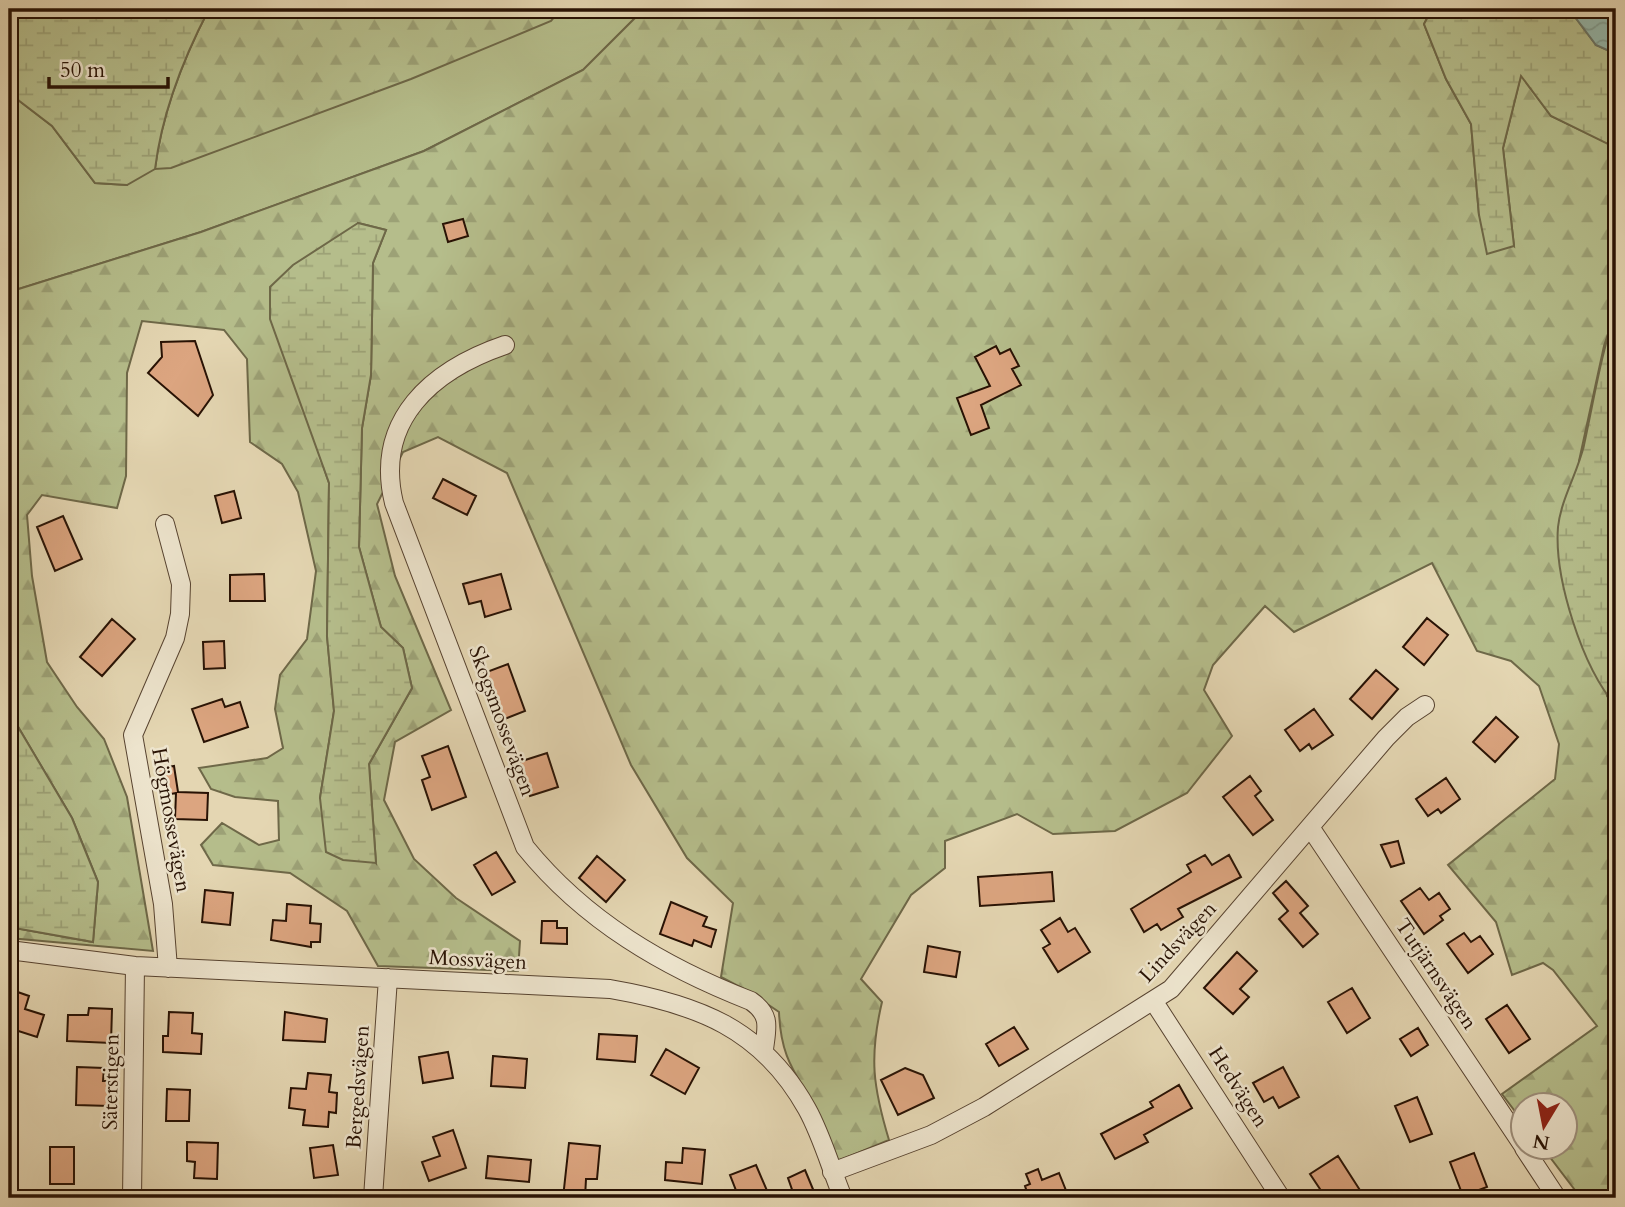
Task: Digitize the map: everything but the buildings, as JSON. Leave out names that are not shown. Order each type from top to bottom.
[{"type":"street","name":"Skogsmossevägen","points":[[505,345],[449,370],[415,398],[392,445],[389,482],[394,503],[525,847],[566,891],[629,941],[655,957],[763,1009],[768,1024],[764,1049]]},
{"type":"street","name":"Högmossevägen","points":[[165,524],[181,584],[180,614],[175,638],[133,735],[163,904],[168,968]]},
{"type":"street","name":"Lindsvägen","points":[[832,1172],[931,1135],[984,1107],[1171,989],[1386,738],[1407,717],[1425,705]]},
{"type":"street","name":"Tutjärnsvägen","points":[[1310,827],[1510,1126]]},
{"type":"street","name":"Mossvägen","points":[[9,950],[135,966],[610,989],[646,995],[722,1022],[764,1049],[808,1111],[843,1198]]},
{"type":"street","name":"Säterstigen","points":[[132,1198],[135,966]]},
{"type":"street","name":"Bergedsvägen","points":[[373,1198],[388,978]]},
{"type":"street","name":"Hedvägen","points":[[1154,1002],[1281,1198]]},
{"type":"street","name":"Tutjärnsvägen","points":[[1534,1162],[1557,1198]]},
{"type":"green space","points":[[9,9],[209,9],[175,86],[155,169],[127,185],[95,183],[52,126],[9,93]]},
{"type":"green space","points":[[209,9],[644,9],[583,70],[424,151],[201,232],[9,292],[9,93],[52,126],[95,183],[127,185]]},
{"type":"green space","points":[[209,9],[561,9],[551,21],[411,79],[171,168],[155,169],[175,86]]},
{"type":"green space","points":[[644,9],[1432,9],[1424,24],[1446,79],[1471,124],[1479,215],[1514,246],[1503,148],[1521,75],[1551,116],[1616,147],[1616,310],[1604,346],[1579,461],[1607,696],[1616,706],[1616,1198],[1581,1198],[1554,1162],[1580,1162],[1580,1092],[1510,1092],[1510,1105],[1502,1094],[1597,1026],[1553,970],[1543,963],[1512,975],[1496,922],[1448,865],[1555,779],[1559,744],[1539,686],[1511,661],[1477,651],[1432,563],[1294,632],[1265,606],[1213,665],[1204,690],[1232,736],[1187,793],[1115,831],[1053,834],[1017,814],[945,841],[945,868],[911,895],[861,979],[882,1002],[874,1056],[876,1088],[889,1140],[836,1162],[821,1120],[783,1045],[779,1012],[721,977],[733,903],[687,858],[631,765],[507,473],[438,437],[403,452],[377,504],[395,576],[451,710],[395,742],[384,800],[414,859],[456,898],[520,941],[518,971],[378,966],[347,911],[290,873],[213,865],[201,845],[222,823],[259,845],[279,840],[278,801],[235,797],[211,789],[199,768],[267,758],[283,748],[275,709],[280,675],[307,639],[316,571],[298,492],[282,464],[250,442],[247,359],[224,330],[142,321],[127,373],[126,476],[117,508],[42,495],[27,515],[32,576],[47,662],[77,707],[104,739],[127,797],[153,951],[9,938],[9,927],[93,942],[98,882],[72,818],[17,725],[9,701],[9,292],[201,232],[424,151],[583,70]],"holes":[[[358,223],[386,230],[373,263],[371,375],[362,428],[359,547],[381,627],[403,648],[412,688],[369,764],[376,863],[320,798],[334,711],[327,636],[329,483],[311,430]]]},
{"type":"green space","points":[[1432,9],[1569,9],[1596,45],[1616,54],[1616,148],[1551,116],[1521,76],[1503,148],[1514,246],[1487,254],[1479,215],[1471,124],[1446,79],[1424,24]]},
{"type":"green space","points":[[358,223],[386,230],[373,263],[371,375],[362,428],[359,547],[381,627],[403,648],[412,688],[369,764],[376,863],[343,860],[326,852],[320,798],[334,711],[327,636],[329,483],[270,319],[270,287],[293,265]]},
{"type":"green space","points":[[1616,310],[1616,706],[1592,669],[1573,621],[1561,571],[1558,527],[1581,455]]},
{"type":"green space","points":[[9,701],[17,725],[72,818],[98,882],[93,942],[9,927]]},
{"type":"water","points":[[1569,9],[1616,9],[1616,54],[1596,45]]}]
